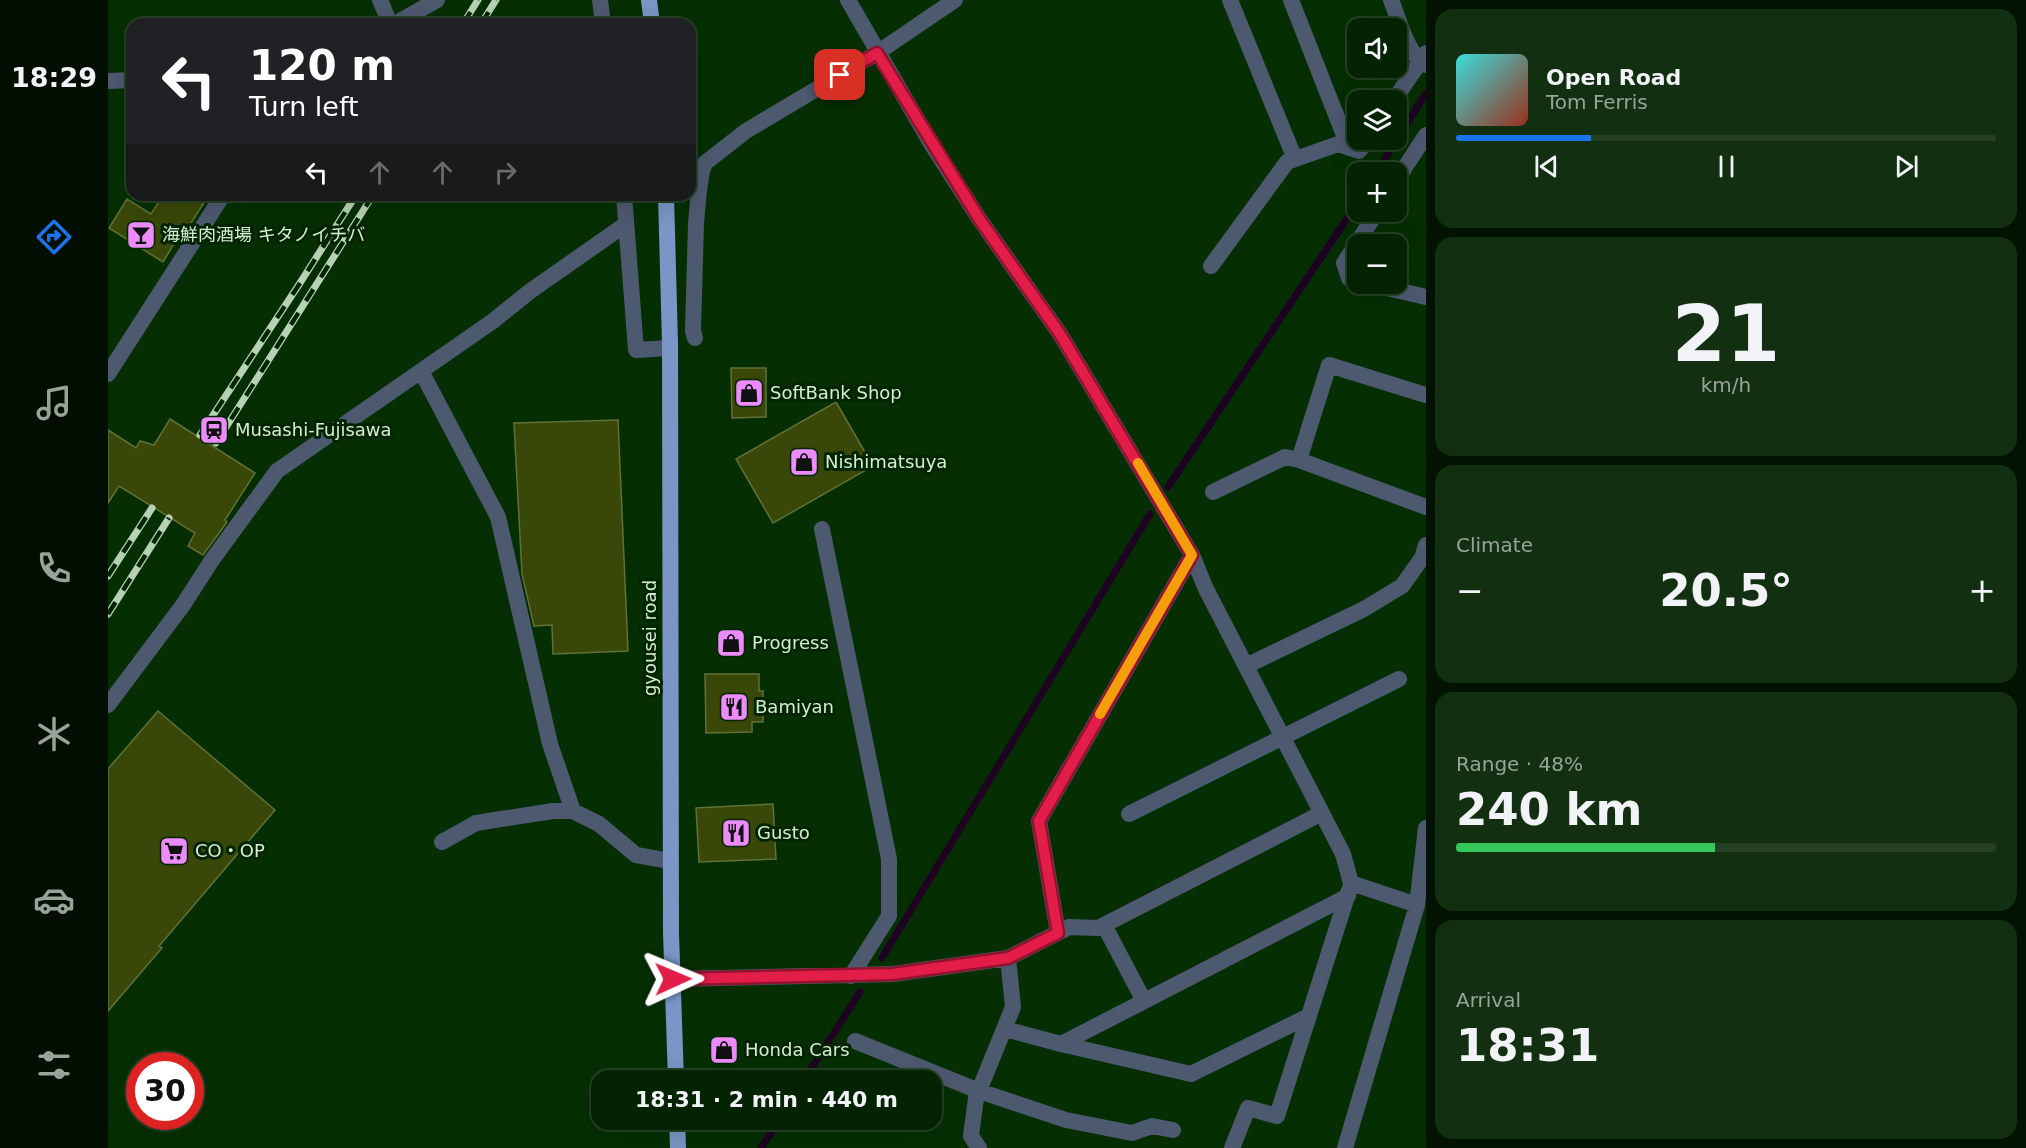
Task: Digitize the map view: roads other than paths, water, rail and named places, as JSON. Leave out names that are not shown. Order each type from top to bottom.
[{"type":"highway","points":[[649,0],[651,18]]},
{"type":"highway","name":"gyousei road","points":[[666,201],[669,348],[670,861],[676,1070]]},
{"type":"highway","points":[[677,1130],[678,1148]]},
{"type":"street","points":[[380,0],[388,18]]},
{"type":"street","points":[[406,18],[437,0]]},
{"type":"street","points":[[600,0],[602,18]]},
{"type":"street","points":[[848,0],[877,53],[980,220],[1060,334],[1192,555],[1206,590],[1343,854],[1349,889],[1277,1116],[1248,1108],[1232,1148]]},
{"type":"street","points":[[695,338],[693,331],[696,223],[699,190],[705,163],[746,131],[877,53],[955,0]]},
{"type":"street","points":[[1230,0],[1295,159]]},
{"type":"street","points":[[1291,0],[1347,143]]},
{"type":"street","points":[[1391,0],[1410,48],[1424,60],[1402,90]]},
{"type":"street","points":[[108,81],[126,80]]},
{"type":"street","points":[[1407,164],[1426,135]]},
{"type":"street","points":[[1211,266],[1287,162],[1338,144],[1347,147]]},
{"type":"street","points":[[108,374],[219,201]]},
{"type":"street","points":[[624,201],[636,350],[669,348]]},
{"type":"street","points":[[108,705],[183,605],[212,560],[277,471],[626,224]]},
{"type":"street","points":[[1347,258],[1344,263],[1347,272]]},
{"type":"street","points":[[1407,293],[1426,297]]},
{"type":"street","points":[[1299,460],[1329,365],[1426,395]]},
{"type":"street","points":[[421,371],[498,517],[550,744],[573,811]]},
{"type":"street","points":[[1213,492],[1285,457],[1299,460],[1426,507]]},
{"type":"street","points":[[822,529],[890,859],[889,916],[851,976]]},
{"type":"street","points":[[1246,666],[1364,609],[1402,586],[1422,558],[1426,545]]},
{"type":"street","points":[[1058,933],[1039,821],[1192,555]]},
{"type":"street","points":[[1129,814],[1399,679]]},
{"type":"street","points":[[442,842],[476,823],[553,811],[573,811],[599,824],[636,855],[670,861]]},
{"type":"street","points":[[673,979],[893,974],[1008,958],[1069,927],[1098,928],[1322,813]]},
{"type":"street","points":[[1345,1148],[1417,905],[1426,828]]},
{"type":"street","points":[[1061,1044],[1349,889],[1417,905]]},
{"type":"street","points":[[1104,925],[1144,1001]]},
{"type":"street","points":[[979,1148],[971,1136],[979,1091],[1013,1006],[1008,958]]},
{"type":"street","points":[[1005,1029],[1191,1074],[1307,1017]]},
{"type":"street","points":[[855,1041],[979,1091],[1066,1120],[1132,1133],[1152,1126],[1173,1130]]},
{"type":"waterway","points":[[1383,162],[1426,93]]},
{"type":"waterway","points":[[1168,487],[1347,218]]},
{"type":"waterway","points":[[882,958],[1150,514]]},
{"type":"waterway","points":[[810,1070],[860,992]]},
{"type":"waterway","points":[[761,1148],[773,1130]]},
{"type":"railway","points":[[467,18],[478,0]]},
{"type":"railway","points":[[485,18],[496,0]]},
{"type":"railway","points":[[200,435],[352,201]]},
{"type":"railway","points":[[216,443],[369,201]]},
{"type":"railway","points":[[108,576],[152,508]]},
{"type":"railway","points":[[108,614],[169,518]]},
{"type":"place","name":"海鮮肉酒場 キタノイチバ","points":[[141,235]]},
{"type":"place","name":"SoftBank Shop","points":[[749,393]]},
{"type":"place","name":"Musashi-Fujisawa","points":[[214,430]]},
{"type":"place","name":"Nishimatsuya","points":[[804,462]]},
{"type":"place","name":"Progress","points":[[731,643]]},
{"type":"place","name":"Bamiyan","points":[[734,707]]},
{"type":"place","name":"Gusto","points":[[736,833]]},
{"type":"place","name":"CO・OP","points":[[174,851]]},
{"type":"place","name":"Honda Cars","points":[[724,1050]]}]
